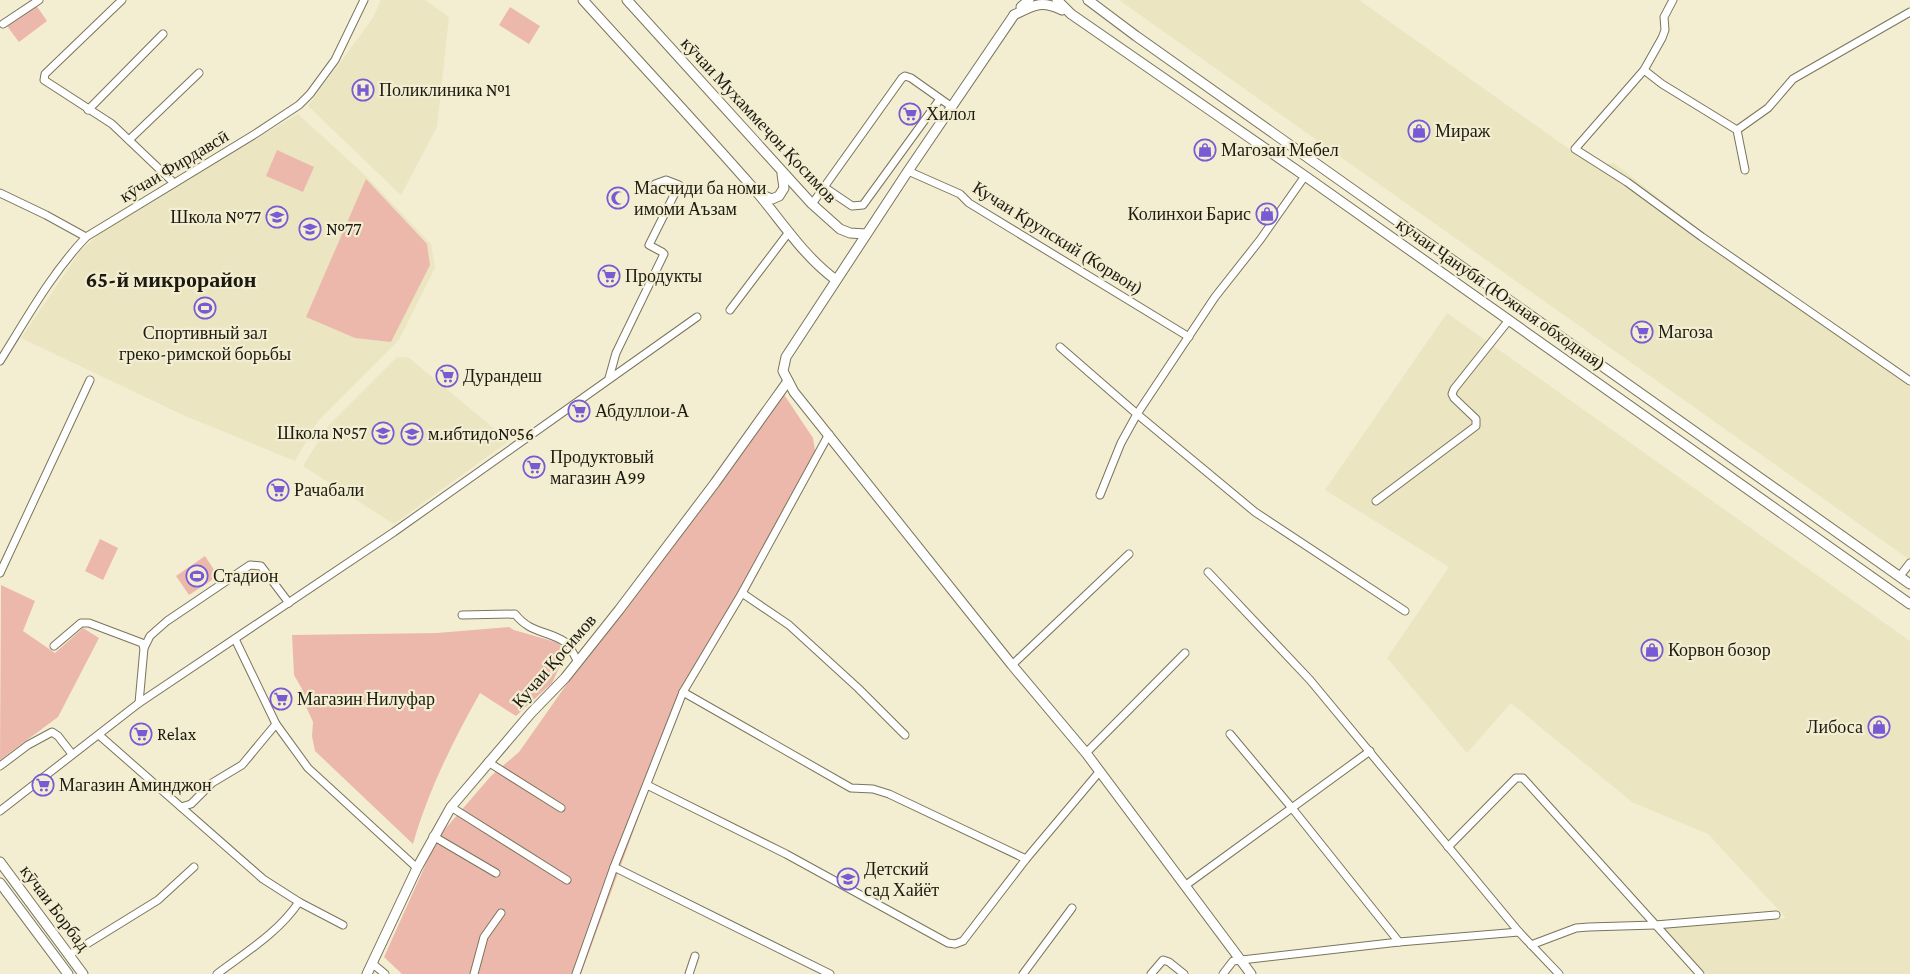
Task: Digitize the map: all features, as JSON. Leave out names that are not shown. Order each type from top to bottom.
[{"type":"street","points":[[3,24],[39,0]]},
{"type":"street","points":[[122,0],[44,77],[46,82],[112,124],[174,183]]},
{"type":"street","name":"кӯчаи Фирдавсӣ","points":[[0,361],[46,286],[86,237],[299,105],[310,94],[335,60],[364,0]]},
{"type":"street","points":[[583,0],[756,192],[808,255],[827,274],[836,280]]},
{"type":"street","name":"кӯчаи Мухаммеҷон Қосимов","points":[[627,0],[812,204],[840,228],[850,233],[866,234]]},
{"type":"street","points":[[1057,0],[1071,14]]},
{"type":"street","points":[[1673,0],[1664,16],[1663,22],[1666,26],[1662,38],[1644,70],[1575,149],[1627,182],[1702,237],[1910,381]]},
{"type":"street","name":"кӯчаи Ҷанубӣ (Южная обходная)","points":[[1088,1],[1910,584]]},
{"type":"street","points":[[1025,2],[1014,15],[866,234],[786,356],[783,371],[794,392],[830,434],[1012,665],[1100,771],[1251,974]]},
{"type":"street","points":[[1014,15],[1035,4],[1049,4],[1071,14]]},
{"type":"street","points":[[1737,130],[1768,108],[1793,79],[1910,12]]},
{"type":"street","name":"кӯчаи Ҷанубӣ (Южная обходная)","points":[[1071,14],[1305,176],[1910,604]]},
{"type":"street","points":[[88,110],[163,34]]},
{"type":"street","points":[[1644,70],[1662,84],[1737,130],[1745,170]]},
{"type":"street","points":[[129,140],[199,73]]},
{"type":"street","points":[[812,204],[904,76],[911,78],[952,107]]},
{"type":"street","points":[[824,187],[852,206],[863,205],[940,99]]},
{"type":"street","name":"Кучаи Крупский (Корвон)","points":[[908,171],[960,194],[969,203],[1188,337]]},
{"type":"street","points":[[756,192],[772,199],[779,196],[784,188],[781,172]]},
{"type":"street","points":[[1100,495],[1114,458],[1137,414],[1215,297],[1260,240],[1305,176]]},
{"type":"street","points":[[609,378],[616,353],[664,254],[649,245],[678,185],[666,180],[655,184]]},
{"type":"street","points":[[0,193],[86,237]]},
{"type":"street","points":[[730,310],[789,232]]},
{"type":"street","points":[[0,811],[72,754],[99,736],[139,703],[394,532],[697,317]]},
{"type":"street","points":[[1376,502],[1476,426],[1476,419],[1452,394],[1509,320]]},
{"type":"street","points":[[1060,347],[1137,414],[1256,512],[1405,611]]},
{"type":"street","points":[[0,573],[90,380]]},
{"type":"street","name":"Кучаи Қосимов","points":[[367,974],[433,836],[451,807],[488,762],[578,662],[715,483],[788,381]]},
{"type":"street","points":[[576,974],[614,867],[683,692],[742,593],[830,434]]},
{"type":"street","points":[[1012,665],[1129,554]]},
{"type":"street","points":[[1900,576],[1910,563]]},
{"type":"street","points":[[139,703],[144,648],[150,636],[167,621],[250,565],[260,566],[289,603]]},
{"type":"street","points":[[1208,572],[1310,680],[1519,932],[1559,974]]},
{"type":"street","points":[[742,593],[789,625],[858,688],[905,735]]},
{"type":"street","points":[[462,615],[515,614],[536,631],[564,642],[578,662]]},
{"type":"street","points":[[54,646],[81,623],[89,623],[142,643],[144,648]]},
{"type":"street","points":[[235,639],[276,724],[308,768],[417,868]]},
{"type":"street","points":[[1086,753],[1185,653]]},
{"type":"street","points":[[683,692],[851,788],[873,789],[889,794],[1026,859]]},
{"type":"street","points":[[181,807],[191,804],[212,783],[242,765],[276,724]]},
{"type":"street","points":[[0,766],[28,745],[52,732],[58,736],[72,754]]},
{"type":"street","points":[[1230,734],[1399,942]]},
{"type":"street","points":[[99,736],[263,878],[299,902],[343,925]]},
{"type":"street","points":[[1186,885],[1370,751]]},
{"type":"street","points":[[488,762],[560,808]]},
{"type":"street","points":[[647,785],[786,854],[948,943],[955,944],[963,942],[1026,859],[1100,771]]},
{"type":"street","points":[[1448,846],[1516,778],[1523,778],[1700,974]]},
{"type":"street","points":[[451,807],[567,880]]},
{"type":"street","points":[[433,836],[496,873]]},
{"type":"street","name":"кӯчаи Борбад","points":[[0,862],[83,974]]},
{"type":"street","points":[[614,867],[830,974]]},
{"type":"street","points":[[69,955],[158,900],[194,868]]},
{"type":"street","name":"кӯчаи Борбад","points":[[0,883],[68,974]]},
{"type":"street","points":[[217,974],[285,921],[299,902]]},
{"type":"street","points":[[1023,974],[1072,908]]},
{"type":"street","points":[[474,974],[484,937],[501,913]]},
{"type":"street","points":[[1531,946],[1576,928],[1655,925],[1776,915]]},
{"type":"street","points":[[1223,974],[1233,961],[1240,960],[1399,942],[1519,932]]},
{"type":"street","points":[[689,974],[695,956]]},
{"type":"street","points":[[1151,974],[1163,960],[1169,962],[1184,974]]},
{"type":"street","points":[[372,964],[385,974]]},
{"type":"shaded area","points":[[381,0],[425,0],[449,17],[437,127],[401,195],[308,106],[373,18]]},
{"type":"shaded area","points":[[1119,0],[1359,0],[1593,166],[1614,163],[1740,261],[1910,384],[1910,560]]},
{"type":"shaded area","points":[[36,5],[47,21],[19,42],[7,26]]},
{"type":"shaded area","points":[[510,7],[540,26],[529,44],[499,25]]},
{"type":"shaded area","points":[[298,114],[366,176],[431,244],[435,268],[399,340],[318,421],[295,461],[183,415],[21,338],[81,250],[104,230]]},
{"type":"shaded area","points":[[277,150],[314,167],[303,192],[266,176]]},
{"type":"shaded area","points":[[366,179],[427,244],[430,265],[391,342],[355,338],[306,317]]},
{"type":"shaded area","name":"Корвон бозор","points":[[1447,313],[1910,641],[1910,974],[1706,974],[1663,928],[1786,918],[1708,834],[1632,802],[1511,703],[1467,753],[1387,658],[1449,567],[1325,490]]},
{"type":"shaded area","name":"м.ибтидо№56","points":[[397,357],[409,358],[509,441],[394,524],[303,466],[328,426]]},
{"type":"shaded area","points":[[783,393],[813,438],[816,457],[686,688],[581,974],[402,974],[384,957],[438,837],[491,776],[519,752],[619,610]]},
{"type":"shaded area","points":[[100,539],[118,548],[103,580],[85,571]]},
{"type":"shaded area","name":"Стадион","points":[[205,556],[218,576],[189,595],[176,576]]},
{"type":"shaded area","points":[[1,585],[35,601],[23,631],[55,653],[83,628],[99,638],[58,717],[0,760]]},
{"type":"shaded area","points":[[509,627],[559,643],[565,655],[552,683],[516,716],[480,693],[442,767],[426,805],[413,844],[315,751],[312,736],[313,722],[304,702],[302,689],[294,675],[292,635],[437,633]]},
{"type":"place","name":"Поликлиника №1","points":[[363,90]]},
{"type":"place","name":"Хилол","points":[[910,114]]},
{"type":"place","name":"Мираж","points":[[1419,131]]},
{"type":"place","name":"Магозаи Мебел","points":[[1205,150]]},
{"type":"place","name":"Масчиди ба номи имоми Аъзам","points":[[618,198]]},
{"type":"place","name":"Колинхои Барис","points":[[1267,214]]},
{"type":"place","name":"Школа №77","points":[[277,217]]},
{"type":"place","name":"№77","points":[[310,229]]},
{"type":"place","name":"Продукты","points":[[609,276]]},
{"type":"place","name":"Спортивный зал греко-римской борьбы","points":[[205,308]]},
{"type":"place","name":"Магоза","points":[[1642,332]]},
{"type":"place","name":"Дурандеш","points":[[447,376]]},
{"type":"place","name":"Абдуллои-А","points":[[579,411]]},
{"type":"place","name":"Школа №57","points":[[383,433]]},
{"type":"place","name":"м.ибтидо№56","points":[[412,434]]},
{"type":"place","name":"Продуктовый магазин А99","points":[[534,467]]},
{"type":"place","name":"Рачабали","points":[[278,490]]},
{"type":"place","name":"Стадион","points":[[197,576]]},
{"type":"place","name":"Корвон бозор","points":[[1652,650]]},
{"type":"place","name":"Магазин Нилуфар","points":[[281,699]]},
{"type":"place","name":"Либоса","points":[[1879,727]]},
{"type":"place","name":"Relax","points":[[141,734]]},
{"type":"place","name":"Магазин Аминджон","points":[[43,785]]},
{"type":"place","name":"Детский сад Хайёт","points":[[848,879]]},
{"type":"district","name":"65-й микрорайон","points":[[171,279]]}]
